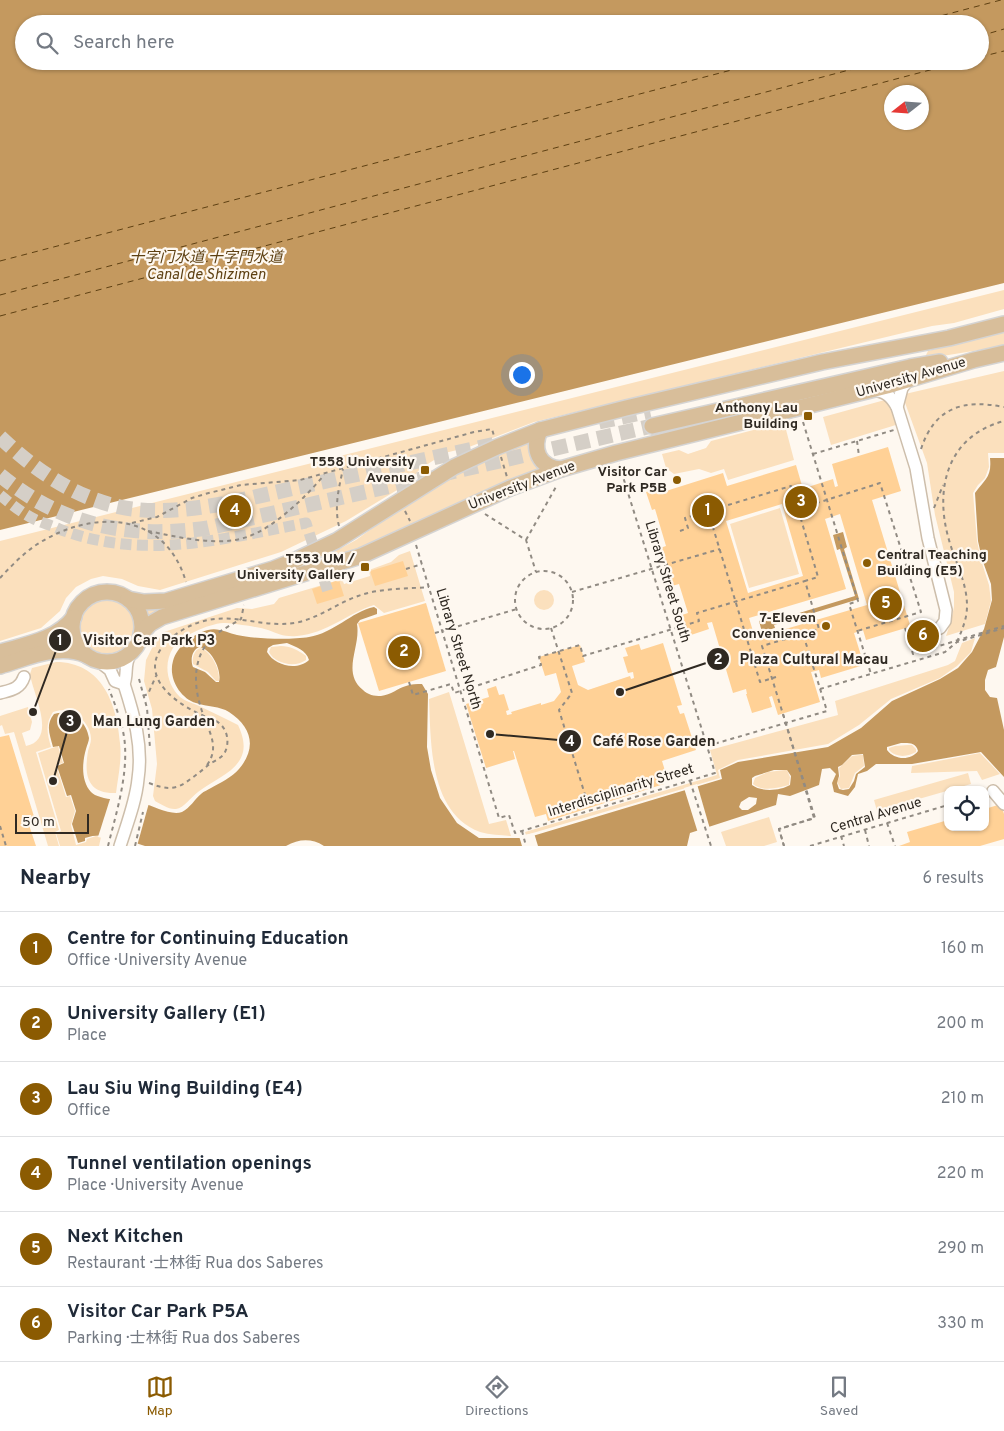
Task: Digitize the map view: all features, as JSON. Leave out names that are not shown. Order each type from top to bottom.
[{"type":"main road","points":[[650,411],[881,357],[1004,324]]},
{"type":"main road","name":"University Avenue","points":[[128,598],[157,603],[273,569],[298,559],[344,537],[454,467],[540,430],[822,362],[948,338]]},
{"type":"main road","name":"University Avenue","points":[[141,634],[150,624],[162,617],[361,556],[510,488],[562,469],[616,453],[872,390],[1004,353]]},
{"type":"main road","points":[[652,426],[922,364],[974,360]]},
{"type":"main road","points":[[540,430],[536,440],[538,456],[551,467],[562,469]]},
{"type":"main road","points":[[0,652],[64,629],[84,601],[101,593],[110,592],[128,598],[138,608],[141,615],[143,626],[139,642],[130,655],[120,660],[100,662],[73,650],[60,650],[0,666]]},
{"type":"main road","points":[[74,616],[72,626],[74,638],[79,648],[86,655]]},
{"type":"street","points":[[897,407],[902,388],[909,379]]},
{"type":"street","points":[[872,390],[884,391],[893,399],[904,427],[916,468],[928,538],[946,610],[945,621],[940,628],[923,636]]},
{"type":"street","points":[[120,846],[136,790],[140,766],[135,721],[124,686],[127,677],[126,665],[130,655]]},
{"type":"street","points":[[100,662],[110,670],[115,681],[124,686]]},
{"type":"street","points":[[0,693],[18,687],[21,685],[24,677]]},
{"type":"street","points":[[993,791],[1004,804]]},
{"type":"path","points":[[916,468],[926,434],[936,420],[951,410],[967,404],[985,403],[1004,407]]},
{"type":"path","points":[[934,510],[949,464],[965,444],[981,430],[1004,421]]},
{"type":"path","points":[[803,422],[858,601],[849,604],[871,674]]},
{"type":"path","points":[[813,454],[904,427]]},
{"type":"path","points":[[132,524],[157,517],[192,498],[241,485],[288,482],[325,474],[474,432],[492,429],[495,440]]},
{"type":"path","points":[[857,441],[859,456]]},
{"type":"path","points":[[499,452],[509,484]]},
{"type":"path","name":"Library Street South","points":[[616,453],[707,746]]},
{"type":"path","points":[[343,469],[336,513],[339,527],[344,537]]},
{"type":"path","points":[[146,530],[193,539],[221,540],[246,538],[264,529],[297,504],[314,488],[325,474]]},
{"type":"path","points":[[944,482],[945,525],[949,542],[962,575],[967,604],[965,620],[957,642]]},
{"type":"path","points":[[798,509],[880,483],[921,612],[857,631]]},
{"type":"path","points":[[526,540],[557,484]]},
{"type":"path","points":[[409,682],[413,695],[451,684],[454,693],[541,665],[539,657],[580,644],[583,656],[699,621],[697,613],[818,576],[791,486],[685,518],[688,528],[680,531]]},
{"type":"path","points":[[403,506],[412,525]]},
{"type":"path","points":[[708,511],[760,682],[776,676]]},
{"type":"path","points":[[485,514],[526,540],[536,572]]},
{"type":"path","points":[[0,578],[36,545],[79,526],[113,521],[132,524],[146,530],[166,544],[175,554],[184,574],[189,594]]},
{"type":"path","name":"Library Street North","points":[[416,542],[499,818],[509,814],[515,834],[522,832]]},
{"type":"path","points":[[572,592],[720,549]]},
{"type":"path","points":[[406,569],[422,564]]},
{"type":"path","points":[[536,572],[555,573],[563,578],[572,592],[572,605],[569,614],[564,621],[551,628],[538,628],[529,625],[522,619],[515,602],[516,592],[520,583],[527,576],[536,572]]},
{"type":"path","points":[[784,846],[779,829],[814,818],[762,646],[819,628],[805,581]]},
{"type":"path","points":[[143,696],[148,694],[156,676],[155,660],[159,651],[165,643],[189,626],[211,619],[222,618],[278,623],[299,622],[363,594],[429,587]]},
{"type":"path","points":[[435,633],[517,609]]},
{"type":"path","points":[[206,767],[214,744],[212,734],[198,700],[195,684],[197,662],[214,636],[241,619]]},
{"type":"path","points":[[820,689],[945,652],[957,642],[1004,627]]},
{"type":"path","points":[[905,628],[913,654],[1004,627]]},
{"type":"path","points":[[551,628],[572,693],[559,710],[586,798],[604,792],[609,805]]},
{"type":"path","points":[[707,746],[827,711],[803,634]]},
{"type":"path","points":[[149,783],[167,789],[174,788],[199,774],[224,754],[228,742],[224,728],[218,722],[203,716],[178,701],[167,692],[156,676]]},
{"type":"path","points":[[108,846],[125,765],[125,744],[115,703],[109,689]]},
{"type":"path","points":[[782,714],[814,818],[779,829],[784,846]]},
{"type":"path","name":"Interdisciplinarity Street","points":[[522,832],[715,774],[707,746]]},
{"type":"path","points":[[690,781],[711,846]]},
{"type":"path","name":"Central Avenue","points":[[810,846],[944,805]]},
{"type":"path","points":[[887,823],[895,846]]},
{"type":"path","points":[[0,826],[6,846]]},
{"type":"path","points":[[864,830],[869,846]]},
{"type":"path","points":[[522,832],[526,846]]},
{"type":"path","points":[[841,836],[844,846]]},
{"type":"shaded area","points":[[1004,290],[1004,309],[954,323],[932,326],[534,422],[469,447],[445,453],[420,469],[407,484],[346,521],[281,552],[160,590],[138,586],[122,579],[103,576],[91,579],[76,587],[66,598],[60,611],[41,628],[0,641],[0,541]]},
{"type":"shaded area","points":[[1004,332],[1004,346],[930,358],[926,355],[928,351]]},
{"type":"shaded area","points":[[1004,371],[1004,453],[988,453],[989,467],[985,478],[973,493],[977,541],[989,585],[991,601],[985,624],[946,636],[954,607],[954,592],[935,515],[927,463],[904,400],[905,394]]},
{"type":"shaded area","points":[[892,398],[899,424],[831,445],[823,417]]},
{"type":"shaded area","points":[[784,422],[794,460],[728,480],[724,469],[711,473],[699,469],[674,474],[666,468],[662,454],[679,450],[688,454],[706,448],[711,441]]},
{"type":"shaded area","points":[[530,440],[531,457],[544,470],[355,552],[144,620],[142,612],[319,560],[356,540],[438,481]]},
{"type":"shaded area","points":[[780,508],[799,574],[749,588],[730,524]]},
{"type":"shaded area","points":[[410,551],[425,601],[384,613],[374,605],[328,627],[297,636],[285,636],[268,630],[223,623],[195,631],[182,639],[173,648],[168,661],[168,674],[172,687],[184,700],[238,725],[243,739],[243,750],[241,759],[235,766],[198,792],[182,807],[171,809],[155,801],[153,796],[157,764],[152,709],[144,681],[146,660],[153,646],[164,632],[237,608],[252,609],[274,604],[279,598],[342,579],[344,584],[370,576],[369,570],[391,562],[399,555]]},
{"type":"shaded area","points":[[544,590],[551,593],[554,600],[551,607],[544,610],[537,607],[534,600],[537,593]]},
{"type":"shaded area","points":[[107,597],[123,602],[128,606],[132,611],[137,627],[132,643],[128,648],[123,652],[107,657],[91,652],[86,648],[82,643],[77,627],[82,611],[86,606],[91,602]]},
{"type":"shaded area","points":[[975,638],[971,652],[957,666],[940,678],[891,699],[859,725],[828,744],[738,760],[718,770],[720,778],[526,835],[525,832],[717,775],[710,750],[838,715],[835,701],[948,665],[955,661],[962,643]]},
{"type":"shaded area","points":[[281,646],[297,650],[306,656],[306,660],[296,664],[280,662],[269,652],[271,647]]},
{"type":"shaded area","points":[[201,648],[209,654],[214,662],[218,671],[219,681],[216,681],[208,672],[193,664],[194,654]]},
{"type":"shaded area","points":[[56,662],[72,664],[85,669],[96,677],[104,688],[111,700],[118,728],[120,768],[116,793],[99,790],[93,786],[87,775],[90,732],[84,721],[75,714],[62,710],[53,712],[48,729],[51,747],[36,752],[59,830],[55,832],[59,846],[48,846],[14,732],[5,734],[2,725],[0,726],[0,716],[28,707],[32,722],[30,730],[22,733],[26,746],[35,742],[41,735],[42,726],[30,674],[32,668]]},
{"type":"shaded area","points":[[449,692],[489,824],[506,820],[511,836],[480,832],[463,823],[451,809],[442,793],[436,775],[433,755],[429,699]]},
{"type":"shaded area","points":[[912,745],[916,752],[909,755],[902,756],[889,750],[889,748],[895,746]]},
{"type":"shaded area","points":[[58,746],[63,763],[56,765],[66,797],[70,796],[75,811],[71,825],[76,845],[96,836],[101,837],[99,846],[60,846],[56,833],[61,831],[38,753]]},
{"type":"shaded area","points":[[980,753],[1000,774],[982,780],[977,771],[911,773],[912,766]]},
{"type":"shaded area","points":[[863,755],[864,766],[855,773],[849,788],[841,789],[837,782],[840,776],[839,768],[852,756]]},
{"type":"shaded area","points":[[787,770],[790,777],[789,785],[765,789],[753,784],[755,778],[768,772]]},
{"type":"shaded area","points":[[968,773],[971,784],[944,786],[944,792],[877,811],[874,800]]},
{"type":"shaded area","points":[[769,817],[777,842],[764,846],[726,846],[721,832]]},
{"type":"water","name":"十字门水道 十字門水道 Canal de Shizimen","points":[[0,0],[1004,0],[1004,283],[0,530]]},
{"type":"water","points":[[990,458],[1004,458],[1004,637],[996,667],[988,670],[985,690],[990,697],[997,698],[1004,730],[1004,777],[981,752],[912,764],[876,764],[867,771],[858,774],[855,787],[848,796],[834,792],[832,783],[836,774],[830,768],[822,769],[819,785],[790,796],[778,794],[776,805],[690,833],[687,846],[324,846],[305,840],[286,846],[145,846],[115,837],[100,835],[85,838],[85,841],[78,843],[72,824],[76,811],[71,795],[67,796],[57,766],[64,763],[59,746],[53,747],[50,734],[49,726],[54,714],[66,713],[72,715],[77,717],[85,726],[89,738],[83,772],[85,783],[91,792],[107,799],[142,803],[173,813],[182,812],[202,793],[226,780],[236,772],[245,761],[250,746],[247,731],[237,718],[225,710],[190,700],[180,692],[172,674],[172,667],[178,650],[186,641],[197,634],[212,629],[253,637],[283,639],[309,637],[318,635],[358,613],[374,607],[377,609],[377,614],[360,620],[357,624],[358,633],[352,667],[353,675],[357,683],[367,693],[381,696],[408,685],[422,684],[428,694],[427,747],[431,770],[440,798],[457,823],[479,838],[526,838],[722,779],[720,770],[738,762],[828,747],[861,728],[892,701],[940,679],[958,668],[972,652],[984,629],[992,600],[991,584],[978,541],[975,493],[989,474]],"holes":[[[287,643],[303,651],[309,660],[293,666],[281,664],[275,661],[267,652],[268,648],[273,645]],[[200,647],[212,656],[219,672],[219,682],[216,682],[205,672],[193,667],[192,658],[195,650]],[[906,743],[914,745],[918,751],[907,758],[902,758],[894,756],[887,750],[887,747]],[[863,754],[865,767],[856,774],[849,789],[839,789],[837,783],[839,776],[838,767],[852,755]],[[774,770],[787,770],[791,776],[790,785],[781,789],[771,790],[760,789],[752,785],[752,778]],[[749,797],[757,798],[756,804],[748,810],[742,810],[739,807],[741,802]]]},
{"type":"water","points":[[843,532],[847,547],[844,549],[859,599],[774,625],[775,628],[762,632],[759,621],[771,617],[773,621],[855,596],[840,549],[837,550],[833,535]]},
{"type":"pier","points":[[697,784],[710,829],[698,833],[684,788]]},
{"type":"pier","points":[[111,796],[149,803],[137,846],[98,837]]},
{"type":"pier","points":[[534,833],[538,846],[522,846],[519,836]]},
{"type":"building","points":[[888,447],[901,491],[872,500],[910,625],[909,627],[866,640],[863,630],[854,633],[864,665],[821,678],[819,670],[811,672],[820,702],[778,715],[772,696],[769,697],[772,707],[752,713],[746,689],[733,693],[712,622],[707,623],[709,629],[688,636],[682,615],[688,613],[679,584],[672,586],[660,548],[666,546],[655,509],[652,510],[646,492],[665,486],[666,491],[723,473],[727,486],[796,465],[805,496],[810,495],[808,487],[833,479],[835,487],[838,486],[832,464]],"holes":[[[782,504],[803,576],[748,593],[726,521]],[[840,514],[867,605],[755,638],[749,618],[846,589],[825,519]]]},
{"type":"building","points":[[241,504],[244,516],[228,519],[226,506]]},
{"type":"building","points":[[403,561],[408,576],[375,586],[370,571]]},
{"type":"building","points":[[339,580],[344,596],[317,604],[312,589]]},
{"type":"building","points":[[426,603],[446,671],[379,691],[358,623]]},
{"type":"building","points":[[663,643],[682,705],[677,706],[680,714],[684,713],[696,750],[662,761],[667,777],[662,778],[664,784],[548,821],[546,814],[535,817],[514,751],[515,759],[486,768],[466,704],[489,697],[487,689],[496,686],[499,695],[504,694],[509,710],[506,711],[507,715],[512,714],[511,712],[554,701],[561,692],[556,673],[545,676],[539,657],[580,645],[585,662],[572,666],[578,685],[588,690],[630,676],[631,679],[634,678],[633,672],[628,673],[623,657],[628,656],[625,648],[639,644],[641,650]]},
{"type":"building","points":[[9,735],[36,823],[29,825],[36,846],[0,846],[0,737]]},
{"type":"building","points":[[1001,804],[1004,814],[1004,839],[980,846],[899,846],[910,842],[907,832],[944,821],[944,831],[989,831],[989,808]]},
{"type":"ferry route","points":[[944,15],[1001,0]]},
{"type":"ferry route","points":[[989,33],[1004,29]]},
{"type":"ferry route","points":[[989,55],[1004,51]]},
{"type":"ferry route","points":[[0,261],[732,70]]},
{"type":"ferry route","points":[[0,295],[849,70]]},
{"type":"ferry route","points":[[0,316],[930,70]]},
{"type":"tunnel","points":[[599,422],[650,411]]},
{"type":"tunnel","points":[[0,475],[23,492],[72,517],[124,530],[151,532],[179,531],[208,528],[652,426]]},
{"type":"tunnel","points":[[0,437],[26,460],[70,489],[120,507],[142,510],[189,509],[212,506],[496,444]]},
{"type":"tunnel","points":[[0,495],[21,511],[40,522],[90,539],[121,544],[182,544],[306,523],[328,592]]},
{"type":"place","name":"Anthony Lau Building","points":[[808,416]]},
{"type":"place","name":"T558 University Avenue","points":[[425,470]]},
{"type":"place","name":"Visitor Car Park P5B","points":[[677,480]]},
{"type":"place","name":"Lau Siu Wing Building (E4)","points":[[801,502]]},
{"type":"place","name":"Tunnel ventilation openings","points":[[235,511]]},
{"type":"place","name":"Centre for Continuing Education","points":[[708,511]]},
{"type":"place","name":"Central Teaching Building (E5)","points":[[867,563]]},
{"type":"place","name":"T553 UM / University Gallery","points":[[365,567]]},
{"type":"place","name":"Next Kitchen","points":[[886,604]]},
{"type":"place","name":"7-Eleven Convenience","points":[[826,626]]},
{"type":"place","name":"Visitor Car Park P5A","points":[[923,636]]},
{"type":"place","name":"University Gallery (E1)","points":[[404,652]]},
{"type":"place","name":"Plaza Cultural Macau","points":[[620,692]]},
{"type":"place","name":"Visitor Car Park P3","points":[[33,712]]},
{"type":"place","name":"Café Rose Garden","points":[[490,734]]},
{"type":"place","name":"Man Lung Garden","points":[[53,781]]}]
